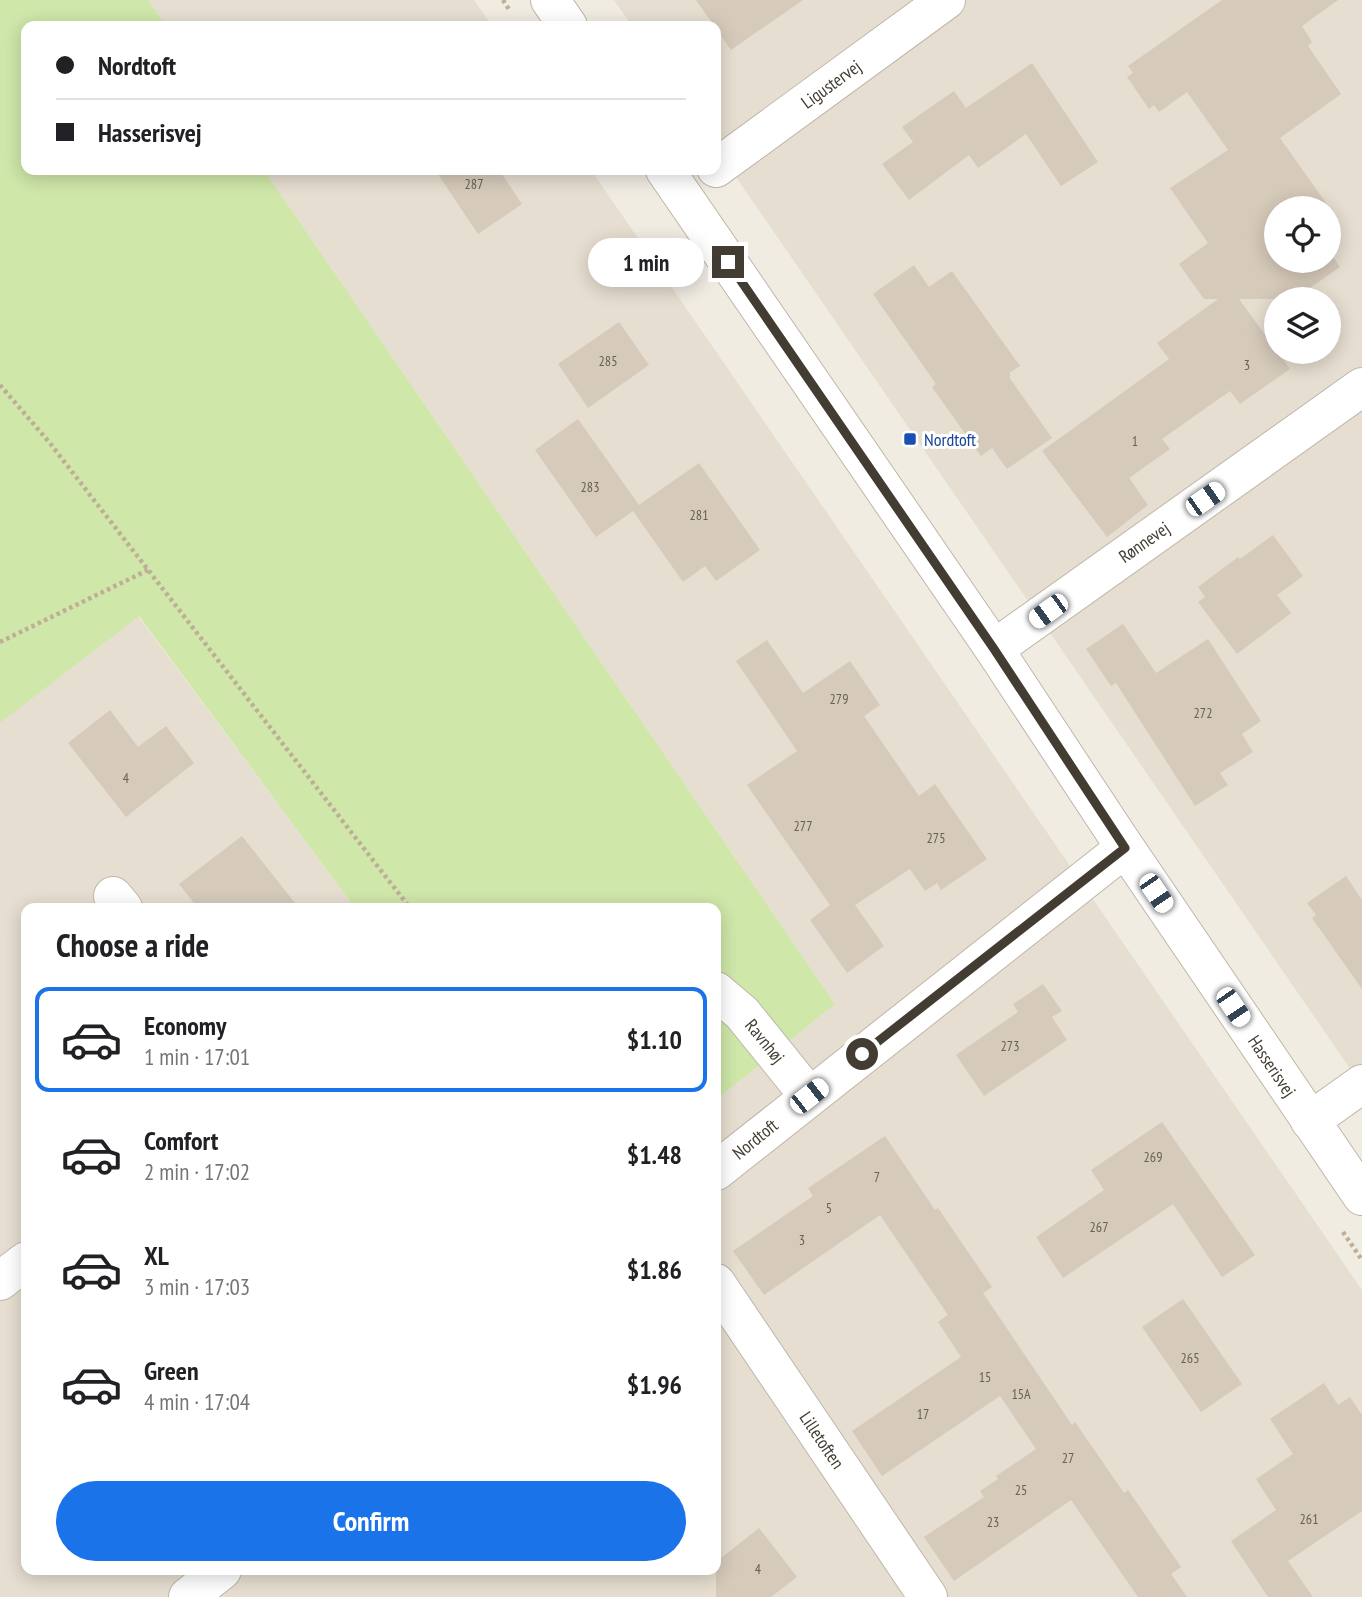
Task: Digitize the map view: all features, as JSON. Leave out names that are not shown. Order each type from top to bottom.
[{"type":"street","points":[[550,0],[565,21]]},
{"type":"street","name":"Ligustervej","points":[[721,164],[946,0]]},
{"type":"street","name":"Ligustervej","points":[[673,182],[695,175]]},
{"type":"street","name":"Hasserisvej","points":[[673,182],[994,649],[1125,848],[1362,1196]]},
{"type":"street","name":"Rønnevej","points":[[994,649],[1362,387]]},
{"type":"street","name":"Nordtoft","points":[[721,1167],[1125,848]]},
{"type":"street","name":"Ravnhøj","points":[[721,995],[742,1013],[809,1096]]},
{"type":"street","points":[[1310,1121],[1362,1084]]},
{"type":"street","points":[[0,1281],[21,1265]]},
{"type":"street","name":"Lilletoften","points":[[721,1290],[928,1597]]},
{"type":"street","points":[[188,1597],[216,1575]]},
{"type":"path","points":[[0,385],[49,442],[406,903]]},
{"type":"path","points":[[0,642],[148,570]]},
{"type":"shaded area","points":[[148,0],[474,0],[489,21],[163,21]]},
{"type":"shaded area","points":[[614,0],[1362,0],[1362,1086],[721,155],[721,21],[629,21]]},
{"type":"shaded area","points":[[267,175],[594,175],[1362,1290],[1362,1597],[0,1597],[0,723],[138,616],[351,903],[21,903],[21,1575],[721,1575],[721,1096],[835,1004]]},
{"type":"green space","points":[[0,0],[148,0],[163,21],[21,21],[21,175],[267,175],[835,1004],[721,1096],[721,903],[351,903],[139,616],[0,723]]},
{"type":"building","points":[[696,0],[803,0],[731,50],[721,36],[721,21],[711,21]]},
{"type":"building","points":[[1222,0],[1338,0],[1302,26],[1312,42],[1308,46],[1341,94],[1280,138],[1321,196],[1264,196],[1264,273],[1331,273],[1311,287],[1264,287],[1264,299],[1239,299],[1264,333],[1264,364],[1286,364],[1290,369],[1240,404],[1230,391],[1162,439],[1170,449],[1129,478],[1148,505],[1107,537],[1042,451],[1169,359],[1157,343],[1218,299],[1204,299],[1179,264],[1208,243],[1170,188],[1228,150],[1187,92],[1159,112],[1154,105],[1149,109],[1127,77],[1133,73],[1128,66]]},
{"type":"building","points":[[1032,63],[1098,162],[1061,186],[1026,134],[978,168],[969,155],[909,200],[882,164],[913,142],[902,127],[954,91],[966,108]]},
{"type":"building","points":[[438,175],[502,175],[522,204],[478,234]]},
{"type":"building","points":[[914,265],[929,287],[952,271],[1020,366],[1009,373],[1009,377],[1052,438],[1007,469],[992,448],[981,456],[932,387],[936,384],[873,294]]},
{"type":"building","points":[[619,322],[649,365],[588,408],[558,364]]},
{"type":"building","points":[[578,419],[639,505],[699,463],[760,550],[716,581],[705,566],[683,582],[633,511],[596,537],[535,450]]},
{"type":"building","points":[[1273,535],[1303,576],[1277,595],[1291,613],[1237,654],[1198,602],[1205,597],[1198,587]]},
{"type":"building","points":[[1123,624],[1156,673],[1208,639],[1261,721],[1242,734],[1253,752],[1220,773],[1228,785],[1195,806],[1116,683],[1111,686],[1086,649]]},
{"type":"building","points":[[767,640],[803,693],[850,661],[880,705],[864,716],[919,796],[935,784],[987,859],[941,890],[937,883],[925,891],[910,869],[855,905],[884,946],[847,973],[810,920],[830,905],[747,785],[797,751],[736,661]]},
{"type":"building","points":[[110,710],[138,747],[166,726],[194,763],[126,817],[68,743]]},
{"type":"building","points":[[242,836],[295,903],[194,903],[179,884]]},
{"type":"building","points":[[1346,876],[1362,900],[1362,989],[1312,918],[1316,915],[1307,903]]},
{"type":"building","points":[[1043,984],[1062,1011],[1052,1017],[1067,1040],[984,1096],[956,1055],[1018,1012],[1013,1004]]},
{"type":"building","points":[[1162,1122],[1255,1255],[1222,1277],[1173,1204],[1063,1278],[1036,1237],[1104,1190],[1091,1170]]},
{"type":"building","points":[[885,1136],[992,1287],[983,1293],[1072,1425],[1075,1422],[1124,1493],[1128,1490],[1181,1567],[1171,1574],[1187,1597],[1138,1597],[1071,1500],[954,1581],[924,1537],[984,1497],[980,1491],[998,1479],[996,1476],[1036,1449],[1000,1396],[882,1476],[852,1431],[961,1357],[938,1322],[948,1315],[880,1215],[764,1295],[733,1251],[813,1196],[808,1188]]},
{"type":"building","points":[[1183,1299],[1242,1384],[1201,1412],[1142,1327]]},
{"type":"building","points":[[1324,1383],[1338,1405],[1350,1397],[1362,1415],[1362,1511],[1288,1561],[1313,1597],[1268,1597],[1231,1541],[1276,1510],[1256,1479],[1293,1454],[1270,1419]]},
{"type":"building","points":[[759,1528],[797,1577],[771,1597],[716,1597],[716,1575],[721,1575],[721,1558]]},
{"type":"place","name":"Nordtoft","points":[[910,439]]},
{"type":"route","points":[[728,262],[994,649],[1125,848],[862,1054]]}]
